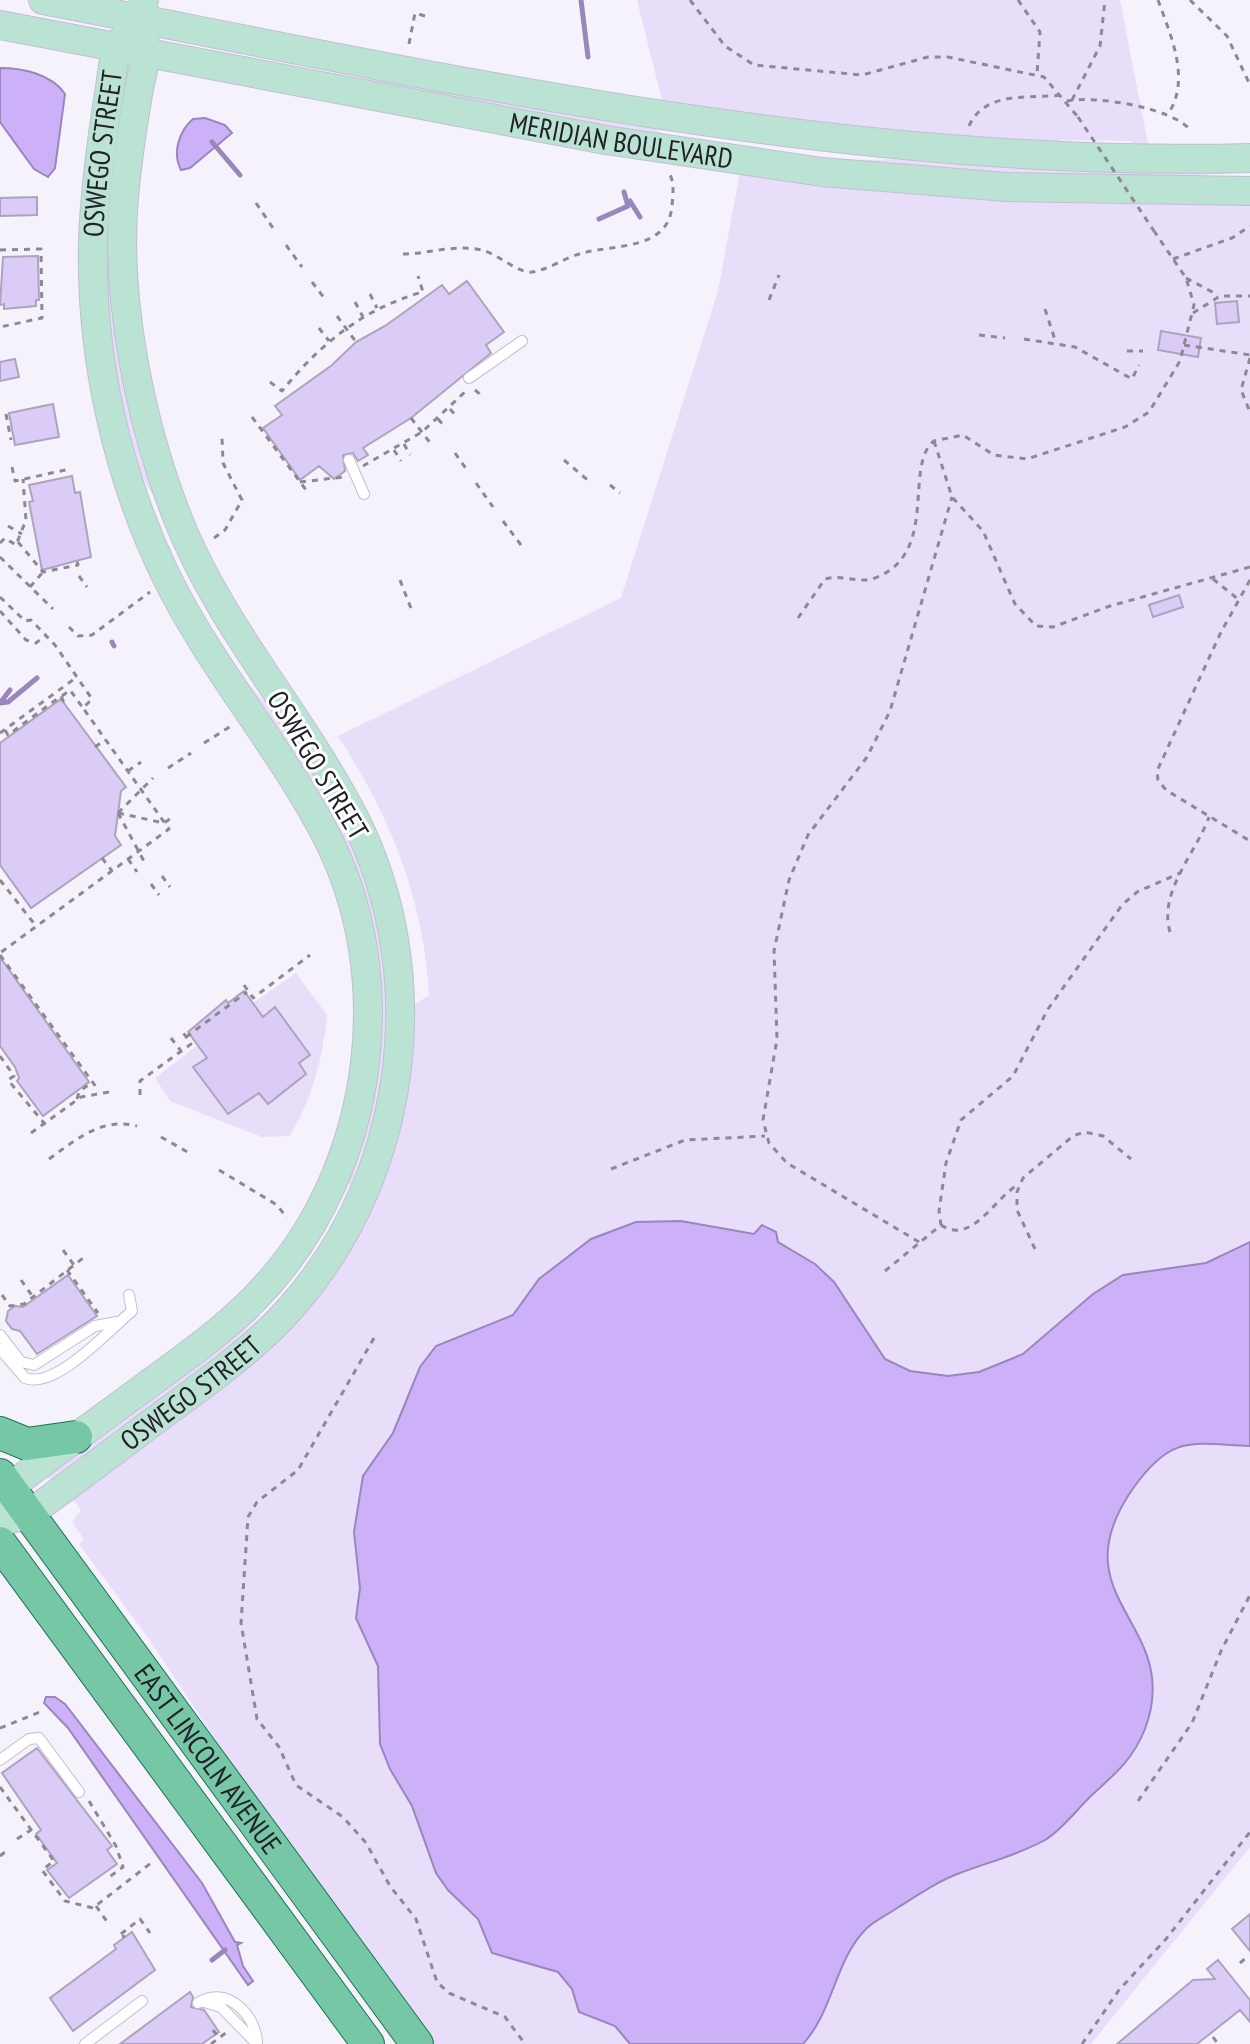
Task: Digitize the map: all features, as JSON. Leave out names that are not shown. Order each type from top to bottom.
[{"type":"main road","name":"MERIDIAN BOULEVARD","points":[[43,0],[142,9],[580,103],[749,130],[990,153],[1250,158]]},
{"type":"main road","name":"OSWEGO STREET","points":[[8,1500],[76,1437],[221,1330],[286,1263],[320,1208],[341,1163],[354,1122],[367,1047],[368,999],[363,952],[350,895],[337,859],[305,798],[183,609],[150,539],[131,486],[105,386],[93,263],[96,183],[117,47],[142,9]]},
{"type":"main road","name":"OSWEGO STREET","points":[[8,1500],[233,1362],[297,1301],[328,1260],[367,1186],[386,1129],[399,1057],[401,1015],[396,953],[386,903],[370,854],[338,788],[213,595],[178,520],[148,426],[130,331],[122,242],[127,167],[146,52],[142,9]]},
{"type":"main road","name":"MERIDIAN BOULEVARD","points":[[0,25],[606,140],[822,172],[1007,187],[1250,191]]},
{"type":"main road","points":[[0,1433],[27,1444],[76,1437]]},
{"type":"main road","name":"EAST LINCOLN AVENUE","points":[[8,1500],[417,2044]]},
{"type":"main road","name":"EAST LINCOLN AVENUE","points":[[0,1543],[368,2044]]},
{"type":"lane","points":[[469,378],[522,341]]},
{"type":"lane","points":[[349,460],[364,494]]},
{"type":"lane","points":[[0,1349],[25,1378],[45,1379],[107,1335],[134,1308],[129,1295]]},
{"type":"lane","points":[[0,1335],[21,1362],[34,1365],[95,1326],[117,1322]]},
{"type":"lane","points":[[0,1760],[29,1739],[39,1738],[83,1794]]},
{"type":"lane","points":[[200,2002],[212,1997],[237,2004],[257,2029],[257,2044]]},
{"type":"lane","points":[[85,2044],[142,2001]]},
{"type":"path","points":[[690,0],[730,50],[746,62],[762,67],[862,75],[938,56],[1047,78],[1069,101],[1186,278],[1194,299],[1180,361],[1155,405],[1143,418],[1125,427],[1020,460],[991,453],[963,435],[934,441],[922,458],[918,521],[897,560],[872,579],[825,579],[798,618]]},
{"type":"path","points":[[1018,0],[1040,32],[1037,74]]},
{"type":"path","points":[[1069,101],[1100,46],[1105,0]]},
{"type":"path","points":[[1158,0],[1180,79],[1178,98],[1168,116]]},
{"type":"path","points":[[1190,0],[1227,36],[1250,85]]},
{"type":"path","points":[[409,44],[415,13],[425,16]]},
{"type":"path","points":[[969,126],[981,110],[1008,98],[1063,95]]},
{"type":"path","points":[[1069,101],[1124,104],[1181,121],[1191,131]]},
{"type":"path","points":[[403,254],[444,248],[473,249],[501,256],[520,271],[530,272],[573,255],[651,239],[665,231],[671,219],[674,186],[665,167]]},
{"type":"path","points":[[256,203],[275,231]]},
{"type":"path","points":[[1173,259],[1232,238],[1250,226]]},
{"type":"path","points":[[286,245],[302,267]]},
{"type":"path","points":[[0,250],[41,249],[42,293],[42,318],[0,327]]},
{"type":"path","points":[[35,263],[41,263]]},
{"type":"path","points":[[769,300],[779,275]]},
{"type":"path","points":[[270,382],[282,391],[329,341],[363,317],[423,292],[418,276]]},
{"type":"path","points":[[1186,278],[1220,296]]},
{"type":"path","points":[[312,282],[325,299]]},
{"type":"path","points":[[35,293],[42,293]]},
{"type":"path","points":[[370,294],[377,309]]},
{"type":"path","points":[[1190,316],[1203,304],[1220,296],[1250,296]]},
{"type":"path","points":[[355,302],[363,317]]},
{"type":"path","points":[[1045,309],[1056,343]]},
{"type":"path","points":[[337,316],[356,342]]},
{"type":"path","points":[[319,328],[329,341]]},
{"type":"path","points":[[979,335],[1005,338]]},
{"type":"path","points":[[1024,339],[1056,343],[1087,352],[1131,379],[1139,365]]},
{"type":"path","points":[[1184,345],[1250,357],[1241,395],[1250,412]]},
{"type":"path","points":[[1127,351],[1143,351]]},
{"type":"path","points":[[360,467],[422,432],[471,386],[481,395]]},
{"type":"path","points":[[450,408],[458,418]]},
{"type":"path","points":[[6,414],[11,440]]},
{"type":"path","points":[[252,417],[309,494]]},
{"type":"path","points":[[411,418],[431,444]]},
{"type":"path","points":[[438,418],[446,428]]},
{"type":"path","points":[[214,538],[225,530],[242,500],[223,463],[222,437]]},
{"type":"path","points":[[934,441],[952,497],[986,536],[1020,612],[1041,628],[1250,567]]},
{"type":"path","points":[[403,444],[410,455]]},
{"type":"path","points":[[394,450],[401,461]]},
{"type":"path","points":[[455,453],[467,470]]},
{"type":"path","points":[[564,460],[590,482]]},
{"type":"path","points":[[12,467],[15,481],[70,469]]},
{"type":"path","points":[[300,482],[336,480],[352,472]]},
{"type":"path","points":[[0,543],[4,538],[16,545],[23,534],[28,511],[23,479]]},
{"type":"path","points":[[476,483],[493,507]]},
{"type":"path","points":[[610,485],[620,493]]},
{"type":"path","points":[[919,1242],[803,1175],[782,1158],[766,1136],[765,1097],[777,1039],[774,951],[789,880],[808,835],[867,757],[890,711],[952,497]]},
{"type":"path","points":[[503,521],[524,549]]},
{"type":"path","points":[[8,526],[23,534]]},
{"type":"path","points":[[18,542],[43,572]]},
{"type":"path","points":[[0,557],[53,609]]},
{"type":"path","points":[[30,587],[43,572],[52,567],[78,565],[77,560]]},
{"type":"path","points":[[79,576],[87,587]]},
{"type":"path","points":[[1213,579],[1240,599]]},
{"type":"path","points":[[400,580],[412,611]]},
{"type":"path","points":[[1250,580],[1157,767],[1163,788],[1250,841]]},
{"type":"path","points":[[69,627],[78,636],[92,635],[151,589]]},
{"type":"path","points":[[0,597],[46,635],[92,700],[83,708]]},
{"type":"path","points":[[0,611],[32,643],[46,635]]},
{"type":"path","points":[[0,733],[77,677]]},
{"type":"path","points":[[5,730],[8,735],[70,690],[169,829],[0,954],[99,1091]]},
{"type":"path","points":[[61,696],[66,707]]},
{"type":"path","points":[[204,743],[231,726]]},
{"type":"path","points":[[95,747],[105,739]]},
{"type":"path","points":[[168,768],[191,753]]},
{"type":"path","points":[[128,772],[141,762]]},
{"type":"path","points":[[118,813],[139,788],[153,778]]},
{"type":"path","points":[[118,813],[164,823],[174,816]]},
{"type":"path","points":[[118,813],[146,865]]},
{"type":"path","points":[[1170,932],[1168,915],[1180,873],[1209,817]]},
{"type":"path","points":[[102,858],[112,871]]},
{"type":"path","points":[[128,859],[137,872]]},
{"type":"path","points":[[941,1225],[939,1208],[946,1163],[961,1120],[1013,1076],[1048,1009],[1122,905],[1141,890],[1180,873]]},
{"type":"path","points":[[162,876],[170,887]]},
{"type":"path","points":[[0,880],[36,926]]},
{"type":"path","points":[[151,884],[159,895]]},
{"type":"path","points":[[244,985],[253,998],[310,955]]},
{"type":"path","points":[[186,1037],[248,991]]},
{"type":"path","points":[[140,1095],[140,1081],[191,1044],[182,1031]]},
{"type":"path","points":[[171,1038],[181,1051]]},
{"type":"path","points":[[0,1056],[14,1076],[8,1080],[49,1129]]},
{"type":"path","points":[[77,1099],[79,1092],[92,1082]]},
{"type":"path","points":[[31,1133],[77,1099],[99,1091],[109,1092]]},
{"type":"path","points":[[49,1159],[62,1148],[105,1125],[137,1126]]},
{"type":"path","points":[[941,1225],[950,1230],[968,1228],[1073,1136],[1084,1132],[1103,1136],[1131,1159]]},
{"type":"path","points":[[611,1169],[685,1140],[766,1136]]},
{"type":"path","points":[[161,1137],[191,1154]]},
{"type":"path","points":[[219,1170],[277,1205],[289,1226]]},
{"type":"path","points":[[1019,1184],[1016,1201],[1019,1218],[1035,1249]]},
{"type":"path","points":[[885,1271],[941,1225]]},
{"type":"path","points":[[63,1250],[74,1265]]},
{"type":"path","points":[[2,1295],[11,1308],[24,1304],[87,1255]]},
{"type":"path","points":[[67,1270],[101,1316]]},
{"type":"path","points":[[21,1280],[33,1297]]},
{"type":"path","points":[[374,1338],[298,1470],[257,1502],[248,1517],[241,1623],[254,1684],[255,1712],[279,1747],[296,1785],[343,1817],[366,1843],[390,1886],[416,1919],[437,1982],[449,1993],[505,2017],[525,2044]]},
{"type":"path","points":[[1138,1801],[1192,1723],[1221,1651],[1250,1595]]},
{"type":"path","points":[[0,1728],[40,1712]]},
{"type":"path","points":[[0,1787],[54,1861],[42,1870],[65,1901],[82,1902],[91,1908],[96,1906],[151,1863]]},
{"type":"path","points":[[83,1794],[117,1849],[123,1867],[108,1878]]},
{"type":"path","points":[[13,1804],[18,1800]]},
{"type":"path","points":[[17,1839],[31,1830]]},
{"type":"path","points":[[1082,2044],[1119,1990],[1161,1945],[1250,1832]]},
{"type":"path","points":[[110,1854],[117,1849]]},
{"type":"path","points":[[0,1856],[5,1852]]},
{"type":"path","points":[[96,1906],[108,1923]]},
{"type":"path","points":[[123,1936],[140,1919],[150,1933]]},
{"type":"path","points":[[1240,1963],[1248,1956]]},
{"type":"path","points":[[211,2044],[231,2029]]},
{"type":"path","points":[[213,2030],[219,2038]]},
{"type":"path","points":[[1213,2037],[1218,2044]]},
{"type":"shaded area","points":[[637,0],[1120,0],[1149,149],[1132,149],[1131,141],[1061,140],[1060,147],[664,108]]},
{"type":"shaded area","points":[[0,68],[18,69],[45,77],[65,94],[55,168],[48,177],[34,169],[0,122]]},
{"type":"shaded area","points":[[365,78],[652,126],[661,133],[659,136],[363,85]]},
{"type":"shaded area","points":[[205,118],[225,125],[232,133],[190,168],[181,170],[177,150],[181,136],[193,119]]},
{"type":"shaded area","points":[[940,159],[1240,172],[1136,181],[853,166],[853,160]]},
{"type":"shaded area","points":[[740,172],[1250,200],[1250,1847],[1091,2044],[433,2044],[237,1772],[151,1642],[79,1544],[84,1539],[72,1522],[81,1510],[70,1495],[323,1282],[410,1008],[429,995],[420,925],[401,860],[373,797],[338,736],[621,598],[718,291]]},
{"type":"shaded area","points":[[110,280],[158,493],[152,494],[139,470],[122,418],[102,281]]},
{"type":"shaded area","points":[[205,618],[245,680],[282,721],[305,755],[358,849],[387,958],[385,1087],[350,1186],[347,1183],[372,941]]},
{"type":"shaded area","points":[[296,973],[327,1015],[315,1078],[290,1136],[262,1137],[170,1101],[155,1078],[198,1045],[207,1058],[194,1068],[228,1114],[259,1093],[268,1104],[295,1083],[275,1008],[263,1017],[253,1003]]},
{"type":"shaded area","points":[[681,1221],[754,1234],[762,1225],[776,1232],[778,1242],[815,1264],[834,1282],[885,1359],[910,1371],[948,1376],[979,1372],[1023,1354],[1093,1294],[1123,1275],[1206,1263],[1250,1242],[1250,1446],[1199,1444],[1173,1450],[1148,1470],[1134,1487],[1113,1525],[1108,1557],[1113,1585],[1149,1662],[1153,1693],[1140,1740],[1116,1772],[1045,1840],[944,1880],[867,1928],[848,1954],[822,2016],[803,2044],[630,2044],[615,2026],[579,2012],[572,1989],[558,1972],[492,1953],[478,1919],[448,1890],[436,1873],[412,1806],[390,1769],[380,1744],[378,1666],[356,1618],[360,1588],[354,1532],[363,1476],[393,1433],[420,1367],[436,1346],[513,1315],[539,1279],[591,1239],[636,1222]]},
{"type":"shaded area","points":[[255,1311],[260,1316],[214,1362],[55,1480],[47,1478]]},
{"type":"shaded area","points":[[46,1697],[55,1697],[65,1704],[202,1883],[235,1942],[241,1943],[237,1945],[243,1966],[253,1981],[248,1985],[68,1728],[44,1703]]},
{"type":"building","points":[[37,197],[37,215],[0,216],[0,198]]},
{"type":"building","points":[[38,256],[39,300],[36,300],[36,306],[4,309],[4,304],[0,305],[3,257]]},
{"type":"building","points":[[467,281],[504,332],[486,345],[491,353],[411,418],[363,448],[368,455],[358,461],[353,453],[343,455],[345,471],[334,479],[319,466],[300,480],[263,428],[282,415],[275,406],[332,365],[356,342],[385,326],[442,285],[449,294]]},
{"type":"building","points":[[1237,301],[1239,322],[1217,324],[1215,303]]},
{"type":"building","points":[[1161,331],[1201,338],[1198,357],[1158,350]]},
{"type":"building","points":[[15,359],[19,377],[0,381],[0,362]]},
{"type":"building","points":[[53,404],[59,437],[15,445],[9,413]]},
{"type":"building","points":[[72,476],[75,493],[80,492],[91,557],[42,570],[29,502],[33,501],[29,485]]},
{"type":"building","points":[[1179,595],[1183,607],[1153,617],[1149,605]]},
{"type":"building","points":[[61,699],[126,787],[121,791],[115,836],[121,845],[31,908],[0,865],[0,743]]},
{"type":"building","points":[[0,957],[89,1082],[43,1116],[17,1081],[19,1078],[15,1067],[0,1046]]},
{"type":"building","points":[[244,991],[263,1017],[275,1007],[310,1055],[299,1063],[306,1074],[268,1104],[259,1093],[228,1114],[193,1067],[207,1058],[188,1032],[226,1000],[228,1003]]},
{"type":"building","points":[[68,1275],[97,1316],[37,1354],[20,1331],[12,1329],[6,1321],[8,1311],[15,1306],[23,1307]]},
{"type":"building","points":[[37,1748],[112,1846],[107,1850],[117,1864],[69,1898],[47,1870],[57,1863],[36,1834],[41,1830],[2,1773]]},
{"type":"building","points":[[1250,1914],[1250,1951],[1232,1929]]},
{"type":"building","points":[[132,1932],[155,1970],[73,2031],[50,1998],[116,1949],[114,1945]]},
{"type":"building","points":[[1218,1960],[1250,2000],[1250,2022],[1240,2010],[1197,2044],[1117,2044],[1193,1980],[1215,1979],[1207,1969]]},
{"type":"building","points":[[190,1992],[193,1997],[191,2007],[204,2010],[219,2032],[202,2044],[120,2044]]},
{"type":"waterway","points":[[581,0],[588,57]]},
{"type":"waterway","points":[[212,142],[240,175]]},
{"type":"waterway","points":[[599,219],[628,206],[624,192]]},
{"type":"waterway","points":[[630,201],[640,217]]},
{"type":"waterway","points":[[112,642],[114,646]]},
{"type":"waterway","points":[[0,703],[8,702],[37,678]]},
{"type":"waterway","points":[[0,703],[10,690]]},
{"type":"waterway","points":[[212,1960],[225,1950]]}]
